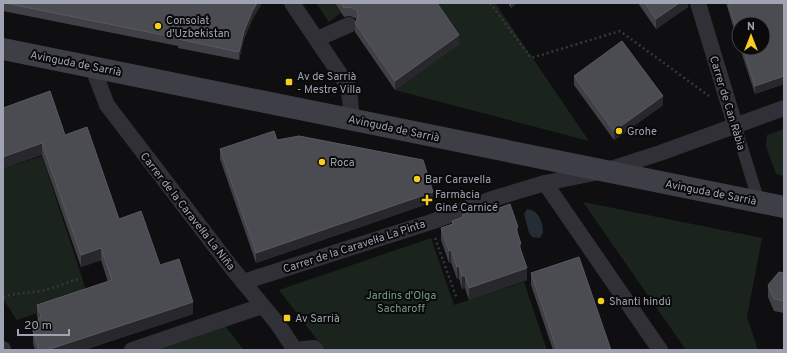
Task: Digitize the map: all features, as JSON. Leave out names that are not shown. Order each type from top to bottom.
[{"type":"main road","name":"Avinguda de Sarrià","points":[[3,49],[784,207]]},
{"type":"street","points":[[292,3],[348,86],[352,119]]},
{"type":"street","name":"Carrer de Can Ràbia","points":[[698,3],[759,202]]},
{"type":"street","points":[[317,39],[350,25]]},
{"type":"street","name":"Carrer de la Caravel·la La Niña","points":[[92,66],[107,105],[243,282],[277,323],[295,350]]},
{"type":"street","name":"Carrer de la Caravel·la La Pinta","points":[[243,282],[431,222],[492,199],[545,183],[604,171],[660,153],[784,108]]},
{"type":"street","points":[[545,183],[660,350]]},
{"type":"street","points":[[132,350],[262,306]]},
{"type":"street","points":[[295,350],[315,349]]},
{"type":"path","points":[[490,3],[531,58],[620,31],[716,100]]},
{"type":"path","points":[[435,237],[457,299]]},
{"type":"path","points":[[3,297],[39,291],[81,278]]},
{"type":"green space","points":[[316,3],[335,3],[341,13],[329,22]]},
{"type":"green space","points":[[431,3],[495,3],[589,141],[395,90],[459,44]]},
{"type":"green space","points":[[784,129],[784,176],[776,174],[766,146],[767,135]]},
{"type":"green space","points":[[42,156],[88,296],[17,320],[3,299],[3,169]]},
{"type":"green space","points":[[583,202],[762,238],[747,317],[758,350],[686,350]]},
{"type":"green space","name":"Jardins d'Olga Sacharoff","points":[[431,238],[454,305],[524,282],[547,350],[325,350],[279,290]]},
{"type":"green space","points":[[225,326],[244,350],[154,350]]},
{"type":"shaded area","points":[[527,209],[535,212],[540,218],[543,233],[540,238],[532,237],[529,233],[524,214]]},
{"type":"building","points":[[5,3],[257,3],[244,31],[239,52],[178,38]]},
{"type":"building","points":[[341,3],[437,3],[459,35],[395,81],[355,23],[358,18],[358,12],[350,7],[344,8]]},
{"type":"building","points":[[645,3],[679,3],[656,19]]},
{"type":"building","points":[[728,3],[784,3],[784,76],[755,86],[746,56],[771,56],[771,16],[732,16]]},
{"type":"building","points":[[622,41],[663,96],[614,131],[574,76]]},
{"type":"building","points":[[50,91],[65,135],[87,127],[119,219],[141,211],[160,265],[179,259],[193,302],[47,350],[39,350],[33,331],[34,325],[41,316],[37,305],[112,280],[101,248],[81,255],[42,143],[3,157],[3,108]]},
{"type":"building","points":[[274,131],[277,140],[299,136],[423,160],[433,192],[256,253],[220,149]]},
{"type":"building","points":[[510,204],[518,227],[516,228],[521,244],[519,245],[527,268],[469,288],[465,276],[462,276],[459,266],[457,267],[451,250],[449,251],[441,228],[453,224],[452,221],[463,217],[462,215],[485,207],[487,209],[498,205],[499,208]]},
{"type":"building","points":[[579,257],[611,350],[557,350],[531,273]]},
{"type":"building","points":[[779,272],[784,273],[784,301],[774,299],[768,285]]},
{"type":"place","name":"Consolat d'Uzbekistan","points":[[158,26]]},
{"type":"place","name":"Av de Sarrià - Mestre Villa","points":[[289,82]]},
{"type":"place","name":"Grohe","points":[[619,131]]},
{"type":"place","name":"Roca","points":[[322,162]]},
{"type":"place","name":"Bar Caravella","points":[[417,179]]},
{"type":"place","name":"Farmàcia Giné Carnicé","points":[[427,200]]},
{"type":"place","name":"Shanti hindú","points":[[601,301]]},
{"type":"place","name":"Av Sarrià","points":[[287,318]]}]
